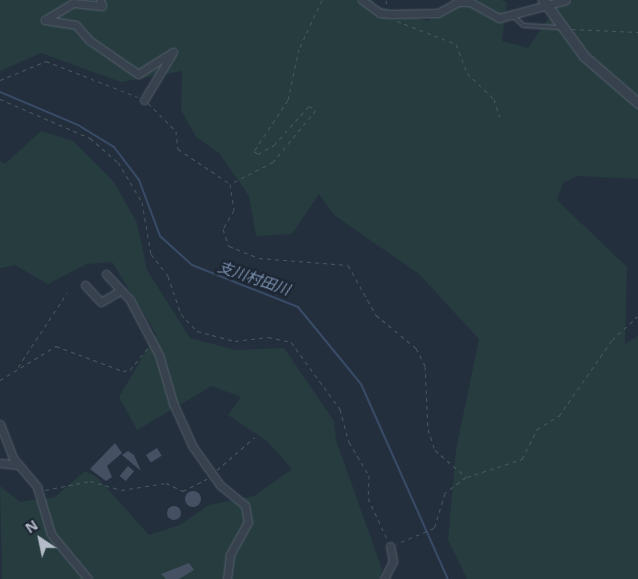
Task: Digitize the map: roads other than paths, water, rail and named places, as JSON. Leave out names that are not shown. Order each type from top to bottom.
[{"type":"street","points":[[100,0],[102,6],[73,2],[44,20],[76,25],[89,40],[138,74],[173,52],[144,100]]},
{"type":"street","points":[[362,0],[387,13],[438,13],[458,2],[479,6],[496,18],[511,15],[543,2],[566,0]]},
{"type":"street","points":[[543,2],[562,30],[638,103]]},
{"type":"street","points":[[106,274],[121,290],[151,343],[168,378],[173,403],[212,475],[241,500],[247,513],[248,522],[230,555],[227,579]]},
{"type":"street","points":[[85,285],[101,302],[121,290]]},
{"type":"street","points":[[0,424],[19,466],[39,492],[51,534],[88,579]]},
{"type":"street","points":[[0,463],[19,466]]},
{"type":"street","points":[[384,579],[392,561],[390,546]]},
{"type":"lane","points":[[511,15],[522,24],[562,30]]},
{"type":"waterway","name":"支川村田川","points":[[0,92],[78,125],[114,147],[139,180],[160,236],[192,265],[298,307],[361,384],[448,579]]}]
